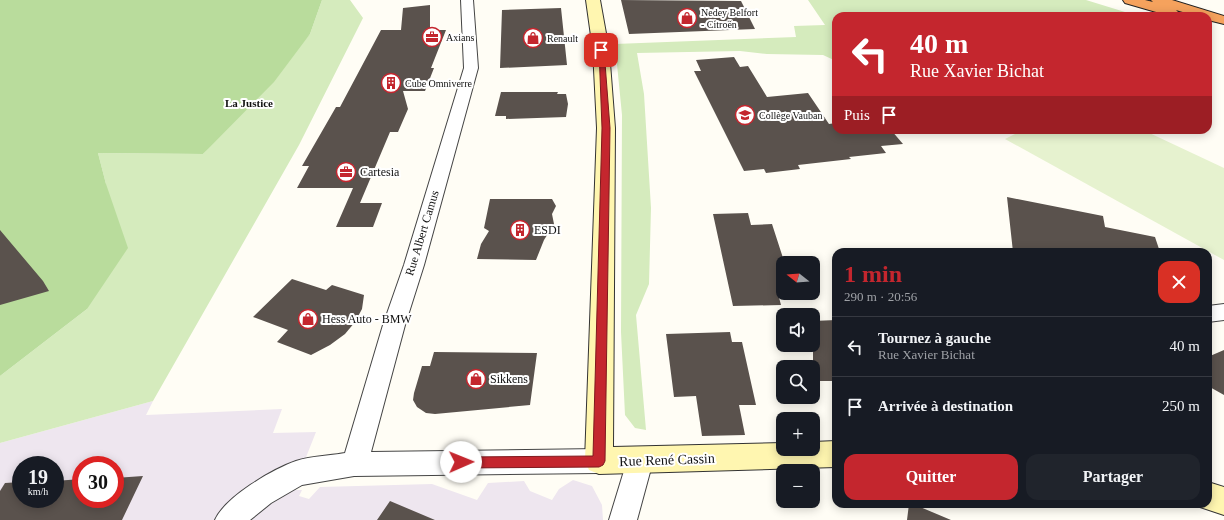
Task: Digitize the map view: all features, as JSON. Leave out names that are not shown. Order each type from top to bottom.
[{"type":"highway","points":[[1130,0],[1170,12]]},
{"type":"highway","points":[[1158,0],[1198,12]]},
{"type":"highway","points":[[1212,16],[1224,20]]},
{"type":"highway","points":[[1212,25],[1224,28]]},
{"type":"main road","points":[[593,0],[601,50],[606,128],[599,461]]},
{"type":"main road","name":"Rue René Cassin","points":[[599,461],[640,461],[832,454]]},
{"type":"main road","points":[[1212,497],[1224,501]]},
{"type":"street","name":"Rue Albert Camus","points":[[354,464],[361,445],[394,325],[414,265],[471,68],[467,0]]},
{"type":"street","points":[[1212,314],[1224,312]]},
{"type":"street","name":"Rue René Cassin","points":[[229,520],[261,494],[298,472],[354,464],[599,461]]},
{"type":"street","points":[[623,520],[640,461]]},
{"type":"shaded area","points":[[153,401],[146,415],[282,409],[273,433],[316,432],[293,490],[302,490],[299,496],[309,499],[320,487],[432,484],[477,500],[488,483],[524,481],[530,491],[552,500],[559,489],[573,480],[592,486],[602,505],[603,520],[0,520],[0,443]]},
{"type":"green space","points":[[0,0],[322,0],[310,34],[274,82],[203,154],[98,153],[106,184],[128,248],[87,309],[0,376]]},
{"type":"green space","points":[[322,0],[350,0],[363,18],[299,145],[153,401],[0,443],[0,376],[87,309],[106,184],[98,153],[203,154],[310,34]]},
{"type":"green space","points":[[808,0],[1086,0],[1125,12],[832,12],[832,59],[823,55],[767,54],[740,51],[637,53],[644,94],[651,208],[649,284],[636,315],[646,430],[635,428],[625,415],[621,332],[622,115],[615,44],[796,37],[794,26],[825,25]]},
{"type":"green space","points":[[1015,134],[1152,134],[1224,168],[1224,260],[1212,253],[1212,248],[1202,248],[1005,139]]},
{"type":"building","name":"Nedey Belfort - Citroën","points":[[621,0],[741,1],[755,29],[629,34]]},
{"type":"building","points":[[430,5],[430,30],[446,30],[431,68],[434,68],[425,91],[403,91],[408,109],[398,132],[390,132],[360,203],[382,203],[373,227],[336,227],[353,188],[297,188],[309,166],[302,166],[336,107],[340,107],[381,30],[401,30],[403,8]]},
{"type":"building","name":"Renault","points":[[561,8],[567,65],[500,68],[502,10]]},
{"type":"building","points":[[734,57],[740,67],[748,66],[767,97],[808,93],[829,124],[832,124],[832,134],[894,134],[903,144],[881,146],[886,153],[849,157],[851,159],[798,165],[800,169],[766,173],[764,169],[744,171],[694,71],[701,71],[696,60]]},
{"type":"building","points":[[501,92],[558,92],[557,94],[566,94],[568,104],[566,117],[506,119],[506,116],[495,116]]},
{"type":"building","points":[[1007,197],[1103,216],[1105,227],[1155,237],[1159,248],[1013,248]]},
{"type":"building","name":"ESDI","points":[[490,199],[552,199],[556,206],[552,214],[554,224],[544,240],[536,260],[477,259],[481,244],[489,231],[484,228]]},
{"type":"building","points":[[748,213],[751,225],[772,224],[782,256],[776,256],[776,300],[780,300],[781,305],[733,306],[713,214]]},
{"type":"building","points":[[0,230],[43,281],[49,291],[0,305]]},
{"type":"building","name":"Hess Auto - BMW","points":[[292,279],[326,290],[332,285],[364,295],[362,309],[355,322],[345,334],[330,345],[311,355],[277,342],[288,330],[253,317]]},
{"type":"building","points":[[832,320],[832,381],[820,381],[820,360],[813,360],[813,352],[820,352],[820,321]]},
{"type":"building","points":[[730,332],[732,342],[742,342],[756,405],[739,405],[745,435],[702,436],[696,396],[674,397],[666,334]]},
{"type":"building","points":[[1224,350],[1224,395],[1212,388],[1212,355]]},
{"type":"building","name":"Sikkens","points":[[434,352],[537,353],[530,405],[435,414],[426,413],[417,407],[413,400],[422,366],[430,366]]},
{"type":"building","points":[[143,476],[122,520],[0,520],[0,491],[5,483],[12,483],[12,508],[64,508],[64,480],[72,480],[72,508],[124,508],[124,477]]},
{"type":"building","points":[[390,501],[435,520],[377,520]]},
{"type":"building","points":[[908,508],[922,508],[951,520],[907,520]]},
{"type":"place","name":"Nedey Belfort - Citroën","points":[[687,18]]},
{"type":"place","name":"Axians","points":[[432,37]]},
{"type":"place","name":"Renault","points":[[533,38]]},
{"type":"place","name":"Cube Omniverre","points":[[391,83]]},
{"type":"place","name":"Collège Vauban","points":[[745,115]]},
{"type":"place","name":"Cartesia","points":[[346,172]]},
{"type":"place","name":"ESDI","points":[[520,230]]},
{"type":"place","name":"Hess Auto - BMW","points":[[308,319]]},
{"type":"place","name":"Sikkens","points":[[476,379]]},
{"type":"district","name":"La Justice","points":[[249,103]]},
{"type":"route","points":[[461,462],[599,461],[606,128],[601,50]]}]
